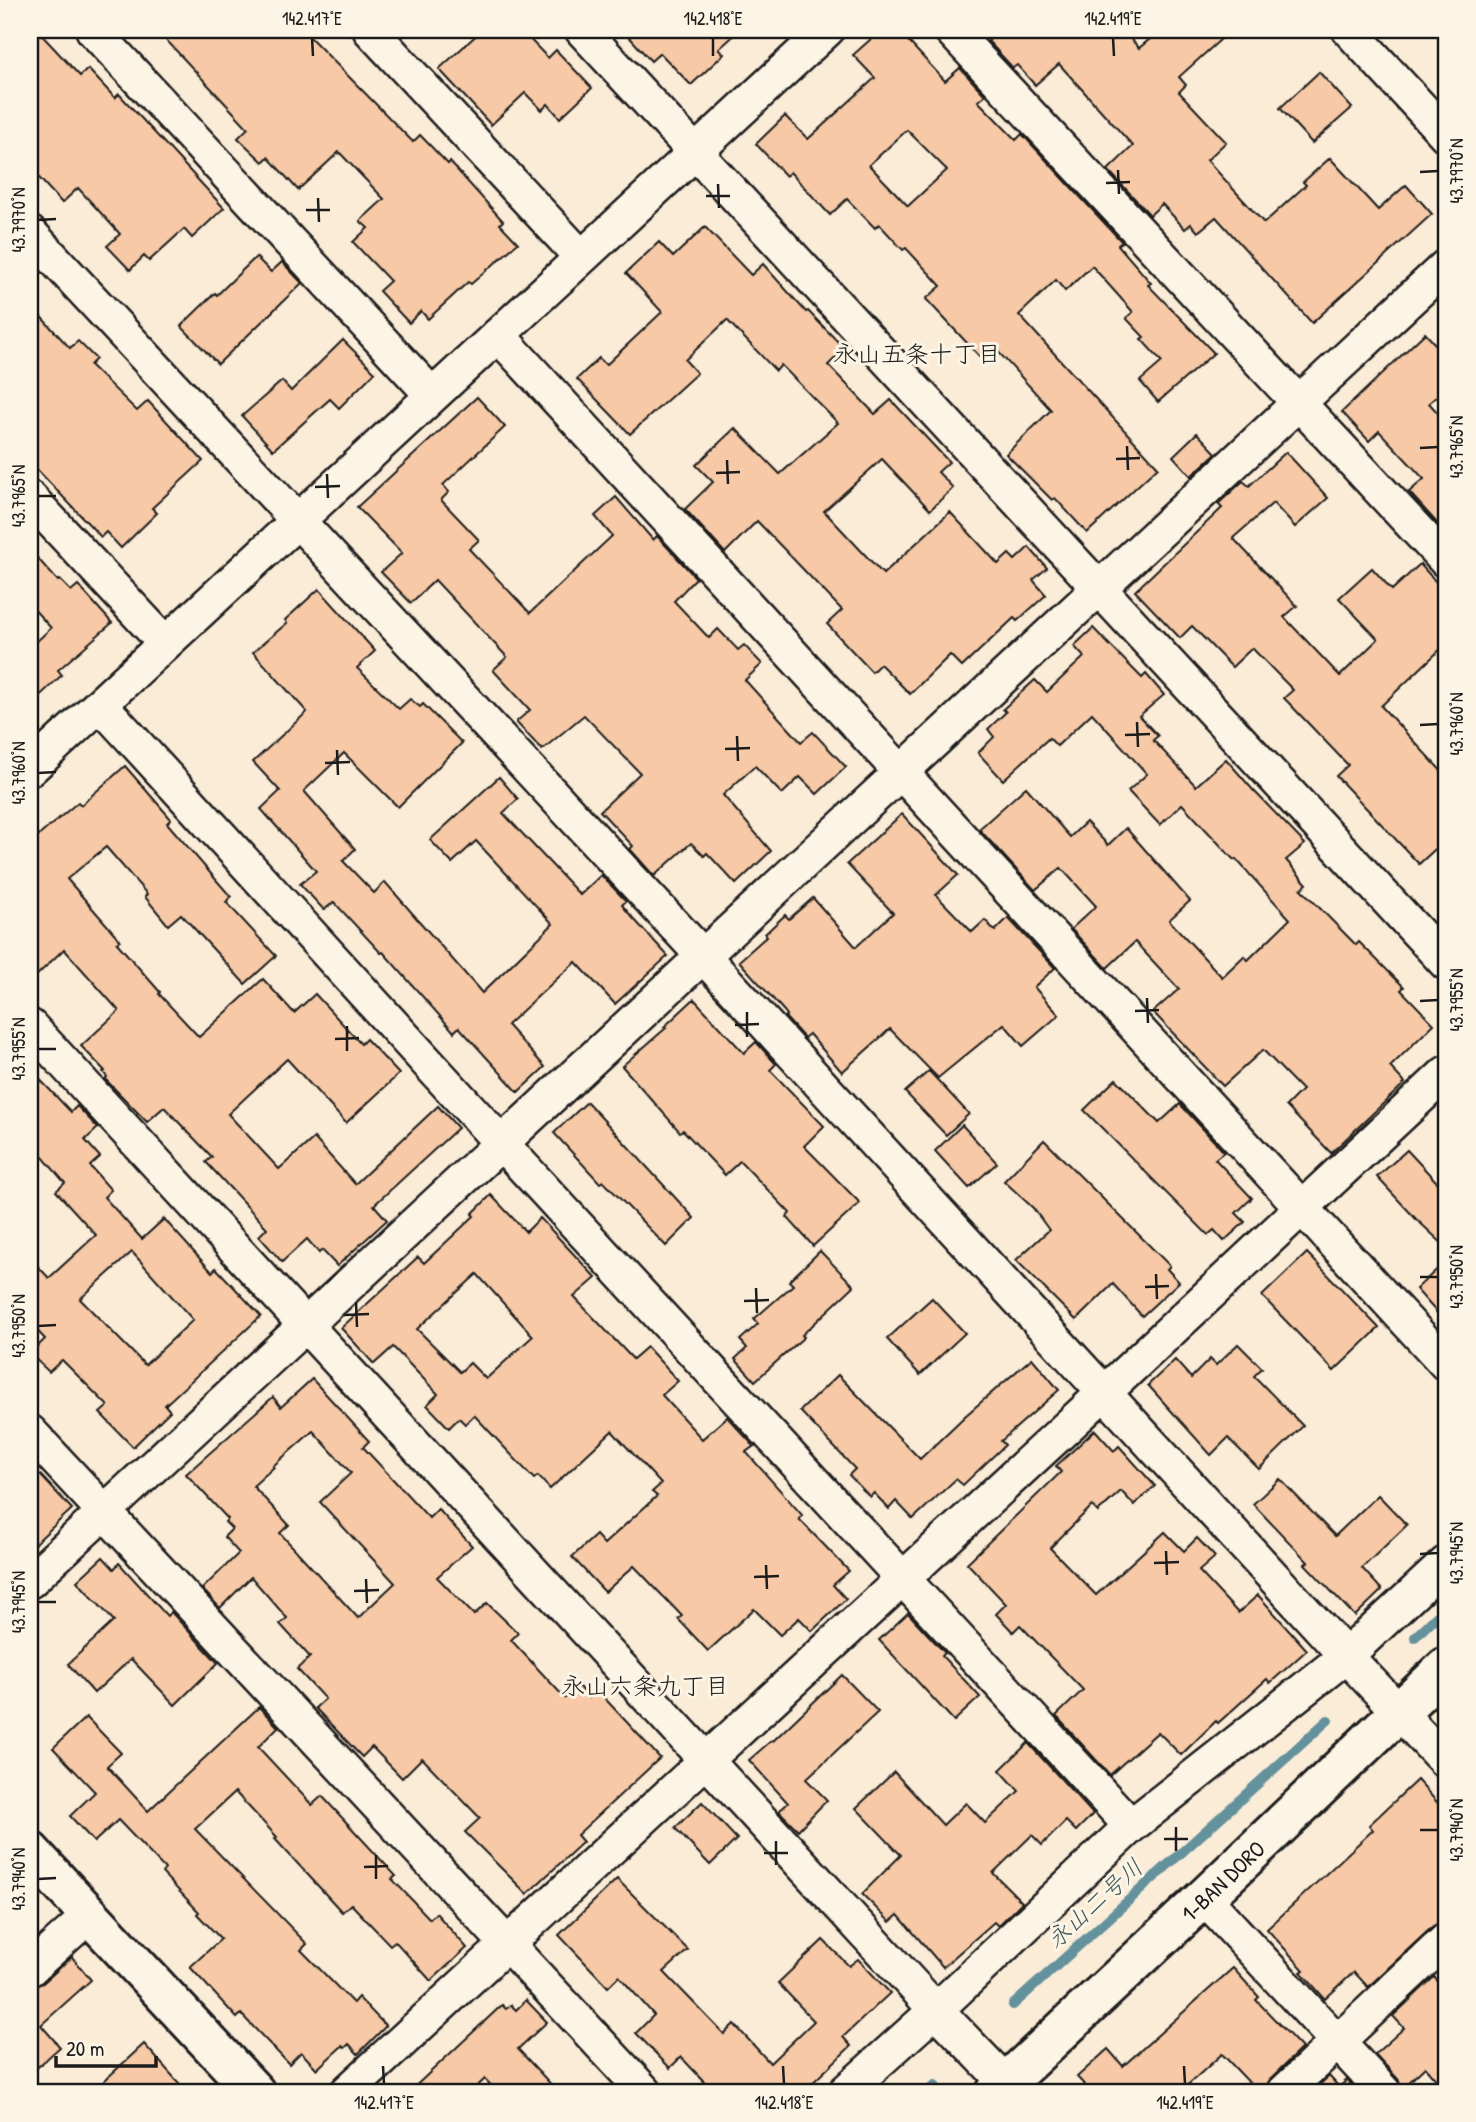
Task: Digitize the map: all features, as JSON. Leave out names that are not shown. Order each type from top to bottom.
[{"type":"street","points":[[93,30],[432,395]]},
{"type":"street","points":[[370,30],[581,257]]},
{"type":"street","points":[[582,30],[1446,963]]},
{"type":"street","points":[[31,766],[827,30]]},
{"type":"street","points":[[951,30],[1446,561]]},
{"type":"street","points":[[1349,30],[1446,135]]},
{"type":"street","points":[[30,233],[703,956],[1446,1762]]},
{"type":"street","points":[[30,1581],[1446,266]]},
{"type":"street","points":[[498,335],[1446,1364]]},
{"type":"street","points":[[30,498],[164,643]]},
{"type":"street","points":[[100,704],[1131,1826]]},
{"type":"street","points":[[30,1027],[1006,2089]]},
{"type":"street","points":[[347,2092],[1303,1209],[1446,1073]]},
{"type":"street","points":[[30,1432],[645,2092]]},
{"type":"street","points":[[845,2092],[1131,1826],[1346,1656],[1446,1563]]},
{"type":"street","name":"1-BAN DORO","points":[[1006,2089],[1446,1667]]},
{"type":"street","points":[[30,1851],[247,2090]]},
{"type":"street","points":[[1204,1898],[1384,2092]]},
{"type":"street","points":[[30,1969],[90,1915]]},
{"type":"street","points":[[1284,2092],[1446,1940]]},
{"type":"building","points":[[30,30],[37,30],[80,76],[88,69],[115,98],[119,94],[224,208],[192,238],[184,229],[149,261],[144,256],[130,270],[107,246],[120,234],[78,188],[62,203],[30,168]]},
{"type":"building","points":[[157,30],[303,30],[413,142],[420,135],[448,164],[450,162],[503,221],[500,224],[518,243],[471,284],[468,282],[428,319],[421,311],[409,323],[379,291],[390,281],[353,242],[368,228],[360,221],[384,199],[339,152],[298,190],[268,157],[263,162],[238,138],[248,128]]},
{"type":"building","points":[[482,30],[521,30],[548,58],[556,50],[592,88],[560,118],[548,104],[542,110],[525,93],[491,125],[439,69]]},
{"type":"building","points":[[623,30],[740,30],[719,49],[724,54],[691,85],[660,53],[651,61]]},
{"type":"building","points":[[881,30],[898,30],[945,81],[960,68],[985,95],[978,101],[1016,140],[1022,134],[1122,242],[1118,245],[1151,283],[1148,285],[1214,353],[1158,402],[1140,381],[1162,362],[1126,318],[1133,312],[1092,266],[1065,291],[1056,280],[1019,315],[1158,467],[1087,533],[1055,498],[1052,500],[1006,454],[1051,410],[994,347],[982,359],[926,299],[941,286],[906,248],[903,250],[879,224],[875,228],[847,199],[830,215],[790,172],[786,176],[756,144],[785,116],[808,139],[875,78],[853,55]],"holes":[[[907,130],[947,170],[908,206],[869,165]]]},
{"type":"building","points":[[1001,30],[1123,30],[1139,48],[1161,30],[1231,30],[1179,77],[1186,85],[1179,92],[1226,142],[1207,160],[1264,223],[1306,185],[1303,182],[1330,158],[1378,210],[1406,185],[1432,214],[1312,323],[1216,217],[1198,232],[1191,224],[1185,229],[1162,204],[1150,215],[1108,170],[1133,146],[1059,64],[1035,85],[1017,65],[1013,68],[988,41]]},
{"type":"building","points":[[1319,72],[1352,108],[1312,143],[1280,108]]},
{"type":"building","points":[[705,227],[751,275],[763,264],[806,312],[808,311],[845,349],[828,365],[875,414],[891,400],[949,462],[938,472],[953,488],[930,510],[882,459],[824,511],[883,574],[950,512],[998,564],[1009,554],[1015,560],[1029,547],[1047,568],[1033,580],[1046,595],[1017,621],[1014,618],[962,667],[950,655],[910,694],[880,664],[872,672],[827,624],[842,610],[757,521],[725,553],[685,509],[713,482],[696,465],[735,428],[780,474],[838,423],[781,365],[776,371],[727,320],[685,360],[697,373],[630,434],[577,379],[599,358],[606,365],[662,312],[626,273],[659,242],[673,257]]},
{"type":"building","points":[[256,257],[271,272],[282,262],[302,283],[218,364],[181,326]]},
{"type":"building","points":[[30,305],[70,348],[78,341],[96,359],[90,365],[137,411],[148,401],[203,461],[152,508],[157,513],[121,548],[106,532],[101,537],[30,462]]},
{"type":"building","points":[[1425,333],[1446,356],[1446,388],[1429,403],[1446,422],[1446,533],[1409,492],[1424,479],[1379,431],[1369,441],[1342,412]]},
{"type":"building","points":[[343,340],[375,372],[339,408],[330,399],[273,450],[242,416],[282,381],[291,391]]},
{"type":"building","points":[[477,397],[505,427],[443,485],[449,492],[441,500],[479,540],[469,549],[530,613],[612,536],[595,516],[616,497],[653,540],[657,536],[696,578],[674,601],[709,638],[718,629],[738,650],[744,645],[762,664],[745,680],[801,742],[813,732],[846,767],[817,794],[800,777],[782,794],[755,766],[723,795],[771,851],[736,884],[707,853],[704,856],[691,843],[654,876],[630,849],[633,846],[600,811],[640,773],[584,715],[542,750],[516,722],[530,710],[493,670],[507,657],[435,580],[411,603],[381,572],[402,553],[357,507]]},
{"type":"building","points":[[1197,433],[1216,453],[1191,476],[1173,456]]},
{"type":"building","points":[[1286,452],[1328,498],[1295,527],[1273,503],[1233,538],[1297,606],[1284,617],[1340,676],[1378,639],[1339,598],[1372,568],[1392,590],[1420,564],[1446,593],[1446,644],[1381,706],[1446,776],[1446,839],[1419,864],[1336,776],[1348,765],[1284,698],[1293,690],[1252,648],[1232,667],[1192,626],[1180,638],[1135,591],[1222,508],[1218,504],[1243,481],[1249,486]]},
{"type":"building","points":[[30,550],[58,581],[71,591],[78,585],[112,623],[58,670],[62,675],[30,705],[30,639],[34,644],[51,628],[30,605]]},
{"type":"building","points":[[319,589],[375,651],[357,668],[399,709],[410,699],[420,707],[423,704],[462,743],[398,807],[344,753],[304,791],[355,849],[343,861],[374,893],[385,882],[482,993],[553,924],[476,841],[452,863],[430,840],[499,777],[518,799],[503,813],[580,895],[601,875],[626,901],[622,905],[668,956],[615,1004],[576,962],[561,975],[507,1025],[545,1067],[518,1092],[459,1027],[454,1032],[334,902],[324,910],[300,884],[316,871],[261,809],[280,791],[253,762],[307,712],[253,652],[287,623],[285,620]]},
{"type":"building","points":[[1093,628],[1142,678],[1146,674],[1164,695],[1139,716],[1158,736],[1153,740],[1196,786],[1226,759],[1305,844],[1286,860],[1307,884],[1301,889],[1356,945],[1359,942],[1404,987],[1401,990],[1434,1024],[1390,1067],[1405,1083],[1331,1153],[1286,1106],[1302,1090],[1263,1050],[1223,1086],[1153,1012],[1179,989],[1135,942],[1107,968],[1071,929],[1096,906],[1061,868],[1035,890],[979,829],[1026,787],[1070,837],[1086,822],[1108,845],[1126,828],[1190,901],[1169,920],[1222,977],[1244,956],[1248,960],[1290,919],[1182,804],[1160,825],[1128,791],[1147,774],[1092,713],[1057,746],[1049,738],[1003,780],[978,753],[994,737],[988,729],[1006,712],[1003,709],[1035,680],[1047,692],[1084,657],[1074,646]]},
{"type":"building","points":[[125,766],[171,819],[167,823],[231,897],[226,902],[276,956],[245,984],[181,914],[168,925],[145,897],[147,894],[106,847],[67,879],[120,940],[117,943],[159,994],[199,1037],[263,979],[294,1013],[315,994],[361,1044],[366,1039],[399,1074],[346,1123],[287,1059],[228,1114],[279,1169],[314,1138],[355,1184],[438,1106],[458,1128],[374,1205],[387,1220],[337,1266],[322,1250],[319,1253],[307,1239],[282,1262],[259,1236],[267,1228],[206,1162],[212,1157],[164,1107],[147,1122],[105,1079],[105,1071],[81,1046],[119,1011],[64,949],[30,982],[30,843],[78,802],[81,805]]},
{"type":"building","points":[[902,814],[958,875],[936,895],[972,932],[985,920],[995,931],[1008,918],[1055,968],[1034,987],[1059,1015],[1023,1046],[1004,1024],[938,1078],[890,1029],[842,1072],[809,1034],[804,1038],[785,1017],[787,1015],[784,1011],[739,961],[767,936],[765,934],[785,915],[789,919],[813,898],[856,947],[893,913],[847,864]]},
{"type":"building","points":[[694,999],[744,1053],[756,1042],[776,1064],[770,1070],[824,1126],[804,1146],[860,1203],[813,1246],[787,1217],[790,1213],[740,1161],[725,1175],[683,1130],[680,1132],[622,1066],[666,1028],[664,1027]]},
{"type":"building","points":[[30,1069],[71,1112],[77,1106],[98,1128],[85,1140],[100,1157],[90,1166],[111,1190],[104,1197],[142,1239],[164,1219],[212,1272],[216,1268],[261,1316],[165,1405],[170,1411],[133,1447],[100,1413],[108,1406],[62,1360],[49,1372],[30,1354],[45,1339],[30,1323],[30,1258],[49,1278],[96,1235],[56,1191],[65,1183],[30,1142]],"holes":[[[132,1252],[193,1320],[145,1365],[80,1299]]]},
{"type":"building","points":[[929,1071],[969,1114],[946,1135],[905,1092]]},
{"type":"building","points":[[1116,1079],[1159,1123],[1180,1104],[1224,1152],[1215,1159],[1252,1198],[1236,1213],[1245,1222],[1224,1241],[1214,1230],[1208,1235],[1084,1110]]},
{"type":"building","points":[[587,1102],[694,1218],[666,1246],[603,1181],[600,1183],[554,1133]]},
{"type":"building","points":[[962,1125],[997,1163],[969,1188],[935,1151]]},
{"type":"building","points":[[1044,1140],[1170,1266],[1167,1269],[1179,1282],[1142,1316],[1113,1284],[1076,1320],[1016,1260],[1049,1230],[1033,1208],[1004,1181]]},
{"type":"building","points":[[1407,1150],[1446,1192],[1446,1247],[1377,1177]]},
{"type":"building","points":[[491,1195],[526,1232],[540,1218],[596,1278],[574,1297],[633,1359],[647,1347],[678,1381],[662,1395],[702,1439],[727,1417],[754,1446],[746,1452],[803,1516],[799,1519],[849,1571],[833,1585],[846,1599],[812,1631],[799,1618],[780,1635],[754,1609],[708,1651],[678,1619],[682,1616],[634,1566],[605,1592],[572,1557],[596,1535],[604,1544],[657,1496],[652,1492],[661,1484],[612,1431],[550,1489],[538,1476],[534,1479],[474,1415],[465,1424],[459,1418],[449,1428],[427,1405],[438,1394],[393,1347],[374,1364],[341,1328],[418,1257],[424,1263],[474,1216],[472,1214]],"holes":[[[477,1274],[533,1336],[486,1379],[470,1363],[460,1372],[417,1329]]]},
{"type":"building","points":[[820,1251],[854,1286],[802,1335],[804,1337],[755,1381],[735,1359],[747,1348],[740,1340],[758,1324],[754,1319],[793,1285],[789,1281]]},
{"type":"building","points":[[1307,1253],[1379,1328],[1334,1371],[1262,1296]]},
{"type":"building","points":[[1446,1261],[1446,1323],[1416,1289]]},
{"type":"building","points":[[932,1298],[965,1333],[920,1375],[887,1339]]},
{"type":"building","points":[[1238,1344],[1262,1368],[1254,1376],[1303,1426],[1259,1469],[1228,1438],[1211,1455],[1148,1385],[1175,1360],[1191,1378],[1210,1359],[1216,1365]]},
{"type":"building","points":[[1032,1358],[1059,1390],[1001,1441],[1005,1445],[963,1485],[956,1479],[913,1519],[896,1501],[889,1509],[874,1493],[870,1497],[849,1475],[855,1469],[800,1411],[838,1375],[920,1459]]},
{"type":"building","points":[[312,1379],[369,1441],[363,1447],[429,1518],[438,1509],[472,1546],[437,1577],[474,1615],[487,1603],[518,1633],[511,1640],[565,1698],[578,1686],[589,1698],[597,1690],[660,1758],[577,1835],[583,1842],[527,1894],[465,1832],[480,1818],[422,1758],[402,1778],[372,1747],[362,1757],[315,1708],[325,1699],[297,1669],[310,1657],[280,1624],[287,1618],[251,1577],[220,1608],[202,1589],[239,1553],[224,1537],[232,1529],[225,1522],[228,1519],[186,1474],[273,1397],[281,1407]],"holes":[[[313,1431],[351,1473],[320,1502],[395,1583],[358,1618],[280,1533],[289,1525],[253,1486]]]},
{"type":"building","points":[[1095,1430],[1114,1451],[1119,1446],[1155,1486],[1134,1505],[1121,1491],[1098,1512],[1092,1506],[1050,1548],[1096,1595],[1165,1532],[1184,1551],[1197,1538],[1215,1557],[1199,1571],[1238,1613],[1258,1595],[1307,1650],[1270,1683],[1267,1679],[1218,1723],[1216,1721],[1181,1755],[1158,1732],[1110,1775],[1056,1716],[1083,1690],[1020,1625],[1013,1632],[996,1614],[1006,1604],[967,1563],[1061,1472],[1056,1466]]},
{"type":"building","points":[[30,1464],[72,1509],[30,1548]]},
{"type":"building","points":[[1280,1479],[1335,1536],[1378,1495],[1407,1525],[1362,1568],[1382,1590],[1355,1616],[1253,1504]]},
{"type":"building","points":[[103,1557],[114,1569],[119,1563],[167,1616],[171,1612],[218,1663],[175,1705],[131,1659],[94,1693],[68,1664],[114,1621],[77,1581]]},
{"type":"building","points":[[908,1613],[945,1653],[942,1656],[980,1697],[954,1721],[879,1640]]},
{"type":"building","points":[[842,1675],[878,1712],[806,1779],[827,1800],[798,1830],[779,1811],[788,1803],[749,1760],[773,1741]]},
{"type":"building","points":[[259,1707],[278,1727],[258,1747],[312,1805],[322,1796],[396,1876],[392,1879],[430,1919],[436,1913],[467,1948],[431,1981],[395,1941],[390,1945],[351,1904],[342,1912],[235,1792],[195,1829],[307,1944],[301,1950],[353,2003],[358,1997],[386,2026],[358,2054],[349,2044],[345,2048],[342,2046],[317,2069],[301,2052],[289,2064],[241,2014],[237,2018],[190,1967],[221,1939],[162,1873],[165,1869],[118,1820],[94,1842],[70,1816],[95,1792],[53,1748],[86,1717],[121,1753],[107,1766],[148,1811]]},
{"type":"building","points":[[1028,1743],[1093,1814],[1076,1831],[1066,1821],[1042,1845],[1032,1835],[993,1873],[1022,1902],[998,1926],[994,1922],[943,1967],[898,1915],[890,1922],[862,1894],[901,1855],[856,1808],[894,1772],[943,1825],[966,1803],[985,1823],[1019,1791],[1000,1770]]},
{"type":"building","points":[[1417,1780],[1446,1812],[1446,1921],[1433,1926],[1368,1987],[1354,1972],[1325,1999],[1301,1972],[1304,1970],[1267,1929],[1373,1830],[1369,1825]]},
{"type":"building","points":[[702,1802],[737,1839],[710,1865],[675,1828]]},
{"type":"building","points":[[617,1879],[688,1950],[664,1972],[724,2034],[734,2024],[770,2063],[814,2021],[778,1983],[823,1940],[849,1966],[858,1959],[890,1993],[843,2037],[851,2046],[803,2092],[714,2092],[681,2057],[670,2068],[636,2033],[654,2015],[619,1976],[608,1987],[559,1935]]},
{"type":"building","points":[[72,1957],[91,1980],[41,2025],[60,2047],[30,2074],[30,1988],[43,1983]]},
{"type":"building","points":[[1233,1968],[1259,1997],[1256,2000],[1302,2048],[1271,2078],[1265,2092],[1258,2092],[1222,2054],[1180,2092],[1091,2092],[1077,2077],[1108,2049],[1123,2066]]},
{"type":"building","points":[[1434,1977],[1446,1990],[1446,2091],[1425,2067],[1403,2088],[1375,2054],[1404,2028],[1393,2016]]},
{"type":"building","points":[[526,2000],[547,2022],[518,2049],[558,2092],[497,2092],[485,2079],[471,2092],[409,2092],[502,2005],[506,2009],[511,2005],[516,2010]]},
{"type":"building","points":[[144,2044],[187,2092],[92,2092]]},
{"type":"building","points":[[1329,2076],[1339,2087],[1347,2080],[1358,2092],[1312,2092]]},
{"type":"waterway","name":"永山二号川","points":[[1415,1637],[1446,1607]]},
{"type":"waterway","name":"永山二号川","points":[[1013,2005],[1328,1720]]},
{"type":"waterway","name":"永山二号川","points":[[927,2092],[935,2085]]},
{"type":"district","name":"永山五条十丁目","points":[[917,353]]},
{"type":"district","name":"永山六条九丁目","points":[[645,1685]]}]
